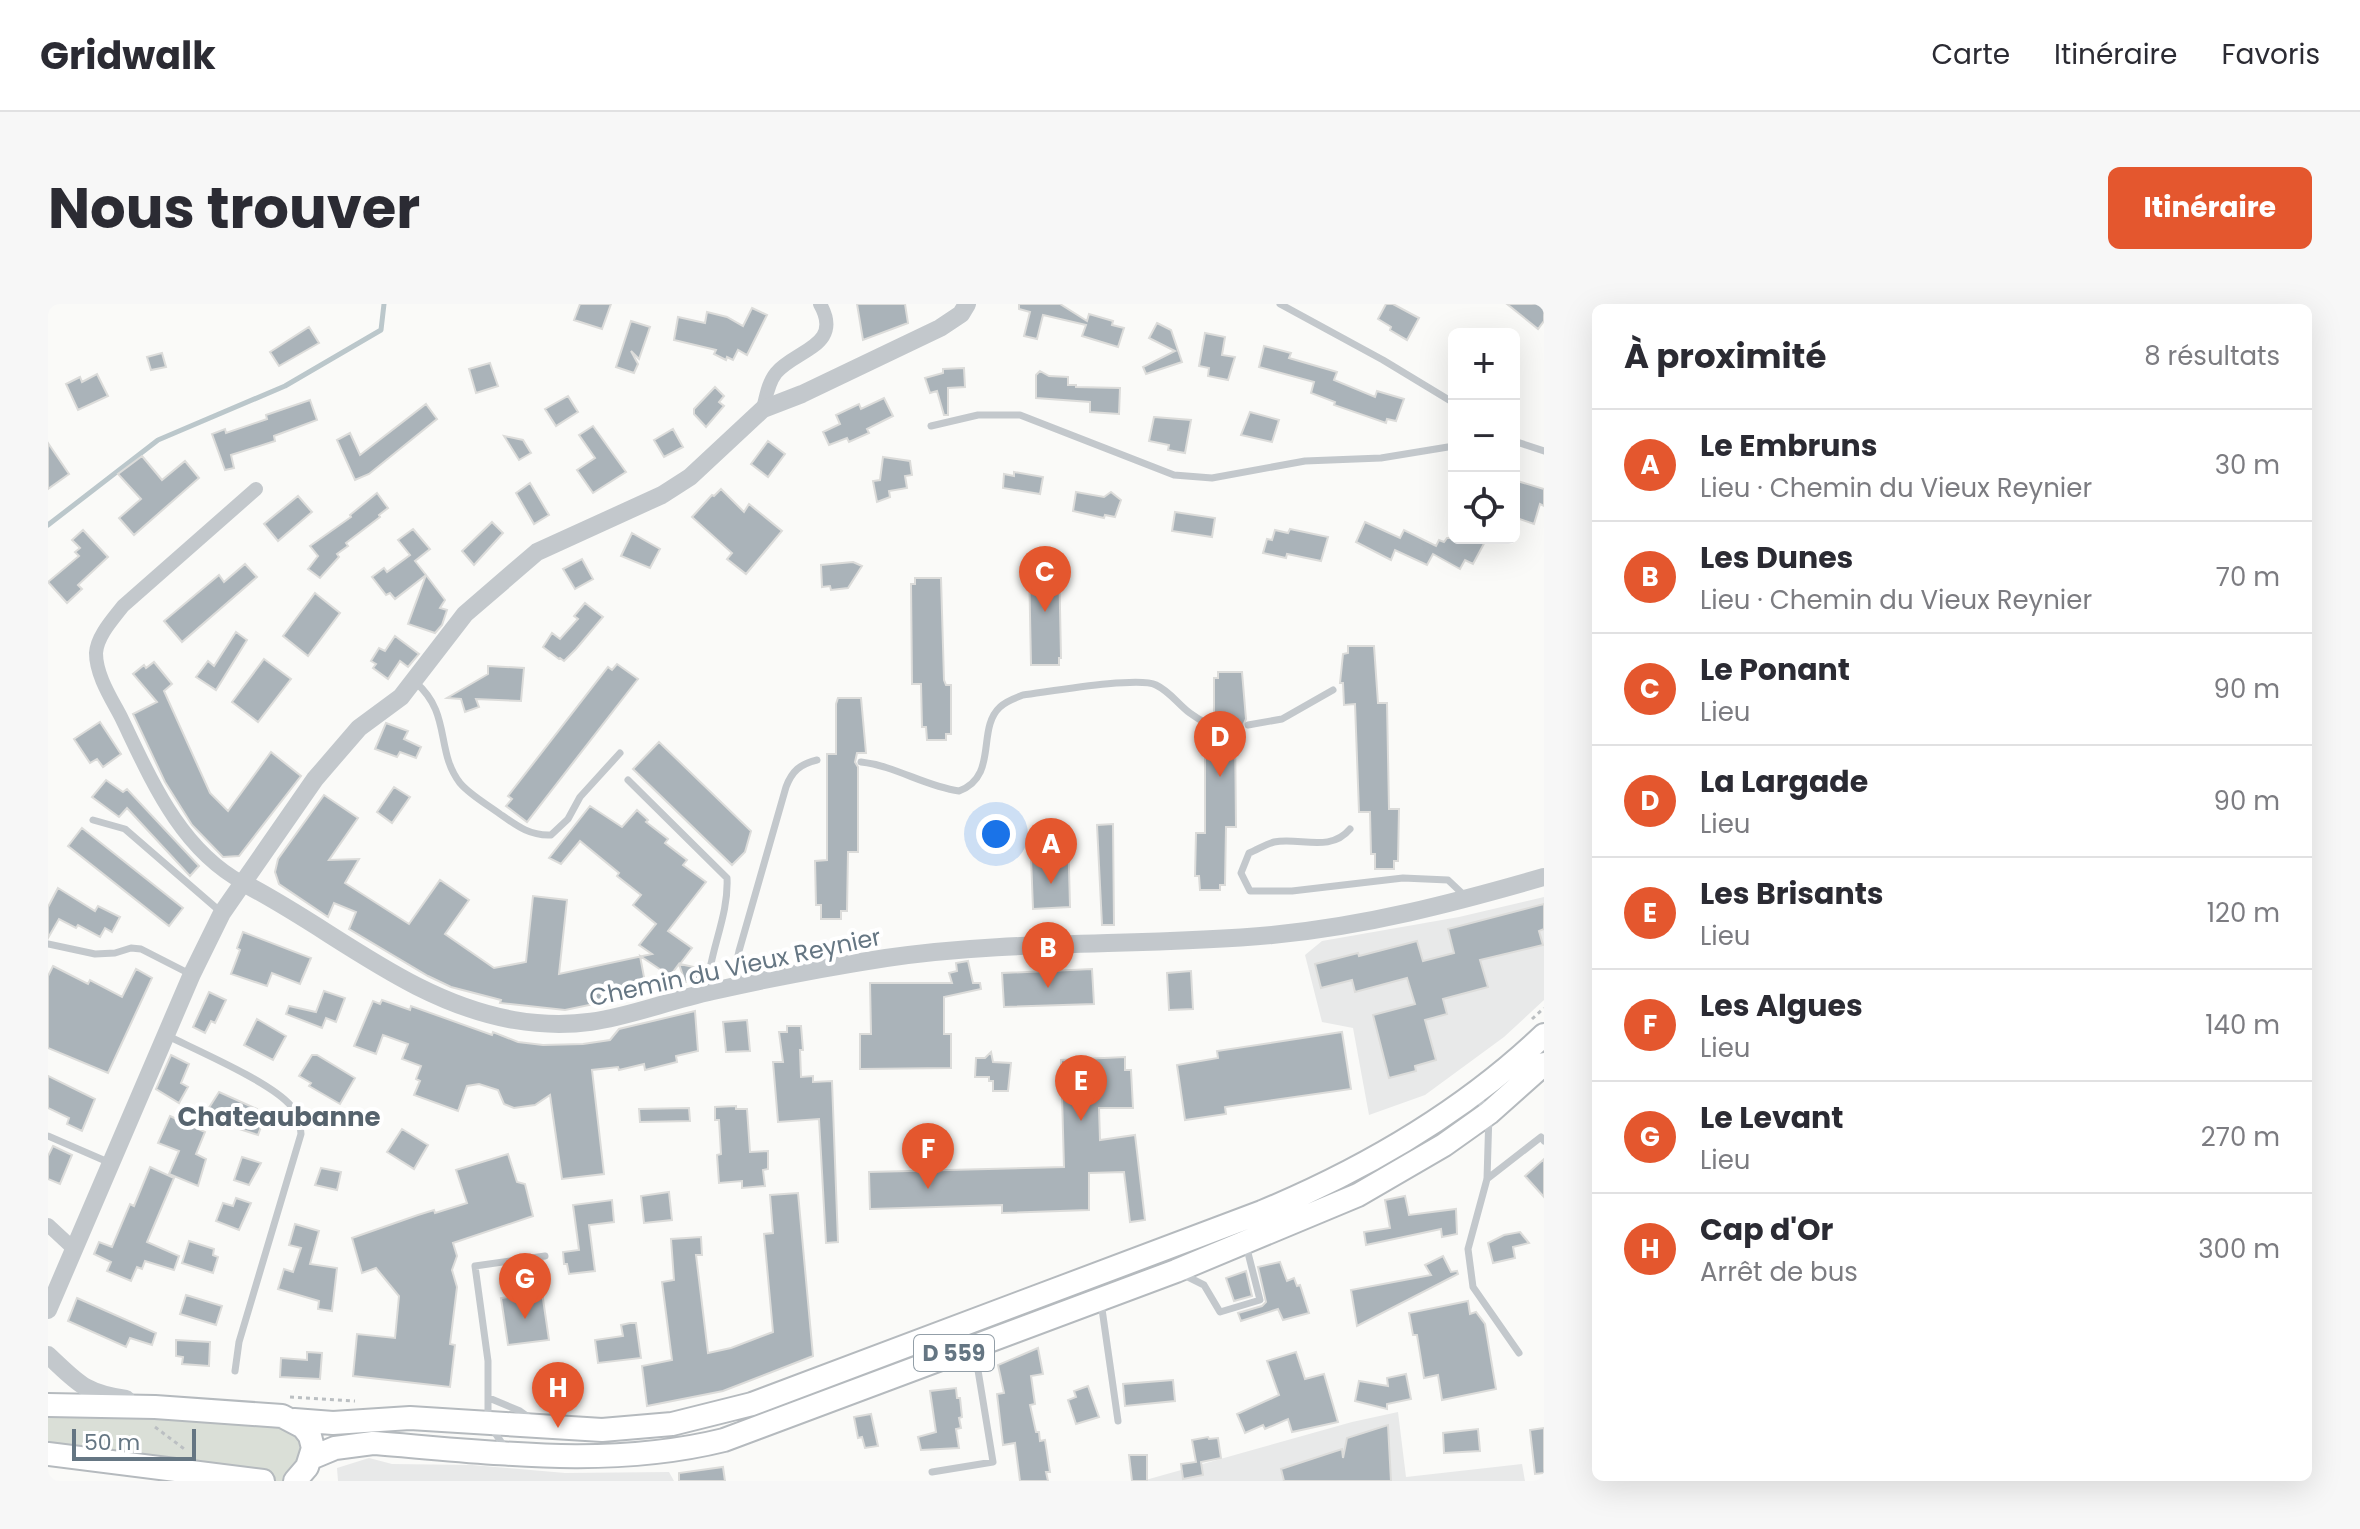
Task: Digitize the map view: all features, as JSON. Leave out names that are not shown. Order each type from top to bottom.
[{"type":"main road","name":"D 559","points":[[311,1458],[335,1448],[373,1443],[462,1445],[507,1453],[602,1458],[639,1455],[699,1446],[787,1417],[1176,1271],[1358,1195],[1425,1157],[1482,1104],[1534,1030]]},
{"type":"main road","name":"D 559","points":[[294,1420],[333,1423],[410,1418],[483,1427],[540,1426],[602,1430],[672,1424],[752,1404],[1312,1191],[1482,1104],[1544,1064]]},
{"type":"main road","points":[[48,1405],[164,1408],[282,1416],[294,1420],[310,1436],[313,1448],[303,1475],[295,1481]]},
{"type":"main road","points":[[48,1454],[146,1474],[193,1472],[263,1481]]},
{"type":"street","points":[[763,409],[777,371],[821,342],[826,326],[825,312],[820,304]]},
{"type":"street","points":[[48,1310],[192,974],[222,913],[315,779],[359,728],[401,697],[465,614],[537,552],[636,508],[690,477],[763,409],[802,394],[940,328],[961,314],[967,304]]},
{"type":"street","points":[[243,883],[211,861],[181,827],[157,791],[101,678],[96,652],[106,629],[123,606],[256,489]]},
{"type":"street","name":"Chemin du Vieux Reynier","points":[[243,883],[391,973],[443,1000],[480,1013],[543,1024],[576,1025],[612,1020],[740,985],[882,959],[945,950],[1130,945],[1275,935],[1388,919],[1544,877]]},
{"type":"street","points":[[48,1225],[75,1250]]},
{"type":"street","points":[[48,1355],[93,1393],[156,1402],[164,1408]]},
{"type":"lane","points":[[1280,304],[1449,400]]},
{"type":"lane","points":[[931,426],[978,415],[1020,415],[1174,475],[1212,478],[1305,461],[1381,458],[1448,447]]},
{"type":"lane","points":[[1520,443],[1544,451]]},
{"type":"lane","points":[[415,681],[435,704],[448,757],[460,784],[523,831],[537,836],[551,835],[568,819],[580,797],[620,753]]},
{"type":"lane","points":[[861,762],[888,766],[928,783],[959,791],[976,781],[983,766],[992,718],[998,708],[1023,695],[1148,682],[1161,688],[1188,714],[1207,723]]},
{"type":"lane","points":[[1248,725],[1282,719],[1333,690]]},
{"type":"lane","points":[[740,985],[736,965],[739,951],[786,787],[795,770],[817,760]]},
{"type":"lane","points":[[628,780],[727,878],[728,898],[708,970],[707,993]]},
{"type":"lane","points":[[93,820],[125,829],[222,913]]},
{"type":"lane","points":[[1350,829],[1343,837],[1315,844],[1273,842],[1249,853],[1241,873],[1250,891],[1292,891],[1403,878],[1448,880],[1467,899]]},
{"type":"lane","points":[[48,944],[95,954],[141,949],[192,974]]},
{"type":"lane","points":[[166,1035],[274,1091],[290,1105],[300,1120],[301,1134],[239,1342],[235,1371]]},
{"type":"lane","points":[[1482,1104],[1487,1179],[1468,1249],[1473,1287],[1519,1353]]},
{"type":"lane","points":[[48,1136],[111,1163]]},
{"type":"lane","points":[[1487,1179],[1543,1137]]},
{"type":"lane","points":[[1176,1271],[1204,1285],[1220,1312],[1260,1300],[1246,1242]]},
{"type":"lane","points":[[507,1453],[483,1427],[489,1398],[488,1361],[475,1266],[545,1256]]},
{"type":"lane","points":[[1101,1299],[1118,1421]]},
{"type":"lane","points":[[932,1472],[993,1462],[974,1346]]},
{"type":"lane","points":[[489,1398],[520,1411],[540,1426],[542,1455]]},
{"type":"path","points":[[1534,1030],[1544,1008]]},
{"type":"path","points":[[164,1408],[155,1426],[194,1456],[193,1472]]},
{"type":"shaded area","points":[[1544,897],[1544,1000],[1504,1037],[1425,1095],[1369,1115],[1353,1028],[1322,1022],[1305,955],[1322,941],[1459,917]]},
{"type":"shaded area","points":[[48,1405],[282,1416],[310,1436],[295,1481],[263,1481],[48,1454]]},
{"type":"shaded area","points":[[1398,1412],[1406,1477],[1522,1464],[1525,1481],[1142,1481],[1352,1422]]},
{"type":"shaded area","points":[[369,1458],[392,1464],[472,1465],[565,1473],[669,1472],[674,1481],[338,1481],[337,1468]]},
{"type":"building","points":[[580,304],[611,304],[602,329],[574,320]]},
{"type":"building","points":[[857,304],[905,304],[908,323],[863,340]]},
{"type":"building","points":[[1019,304],[1060,304],[1087,321],[1089,314],[1113,321],[1112,325],[1124,328],[1118,347],[1082,336],[1086,325],[1043,315],[1037,339],[1024,336],[1030,312],[1019,309]]},
{"type":"building","points":[[1386,304],[1393,304],[1419,318],[1407,340],[1378,319]]},
{"type":"building","points":[[1507,304],[1538,304],[1544,309],[1544,321],[1538,329]]},
{"type":"building","points":[[752,308],[767,315],[747,355],[738,350],[733,360],[727,357],[726,360],[714,354],[716,350],[674,340],[678,317],[705,323],[707,312],[727,317],[743,326]]},
{"type":"building","points":[[631,321],[650,327],[639,359],[631,351],[638,364],[634,373],[616,367]]},
{"type":"building","points":[[1157,323],[1171,330],[1182,362],[1146,374],[1143,367],[1175,351],[1149,338]]},
{"type":"building","points":[[309,327],[319,343],[279,366],[270,352]]},
{"type":"building","points":[[1205,333],[1225,337],[1222,355],[1235,357],[1228,380],[1208,376],[1209,368],[1199,366]]},
{"type":"building","points":[[1264,346],[1291,353],[1289,358],[1337,372],[1334,380],[1375,397],[1377,391],[1404,399],[1396,421],[1387,419],[1386,423],[1334,405],[1335,402],[1311,393],[1314,382],[1259,367]]},
{"type":"building","points":[[162,353],[166,367],[151,370],[147,357]]},
{"type":"building","points":[[490,363],[498,386],[476,393],[469,369]]},
{"type":"building","points":[[964,368],[965,387],[948,388],[948,415],[944,415],[937,391],[930,393],[925,378],[943,373],[943,369]]},
{"type":"building","points":[[1040,371],[1049,376],[1068,377],[1068,385],[1076,387],[1120,388],[1119,414],[1090,412],[1090,402],[1036,398],[1036,375]]},
{"type":"building","points":[[97,374],[108,396],[78,410],[66,384],[80,377],[82,382]]},
{"type":"building","points":[[715,387],[724,396],[719,402],[724,406],[706,427],[694,414],[694,409]]},
{"type":"building","points":[[568,396],[578,412],[556,426],[545,409]]},
{"type":"building","points":[[884,398],[893,416],[867,429],[869,433],[849,442],[847,438],[829,445],[823,432],[840,424],[836,415],[859,404],[861,409]]},
{"type":"building","points":[[310,400],[317,420],[274,436],[275,441],[231,455],[234,468],[225,470],[212,434],[225,429],[226,433],[267,419],[266,415]]},
{"type":"building","points":[[426,404],[437,419],[369,474],[355,480],[337,440],[350,433],[360,455]]},
{"type":"building","points":[[1250,412],[1279,420],[1272,442],[1241,435]]},
{"type":"building","points":[[1154,417],[1191,420],[1185,453],[1168,450],[1169,445],[1149,441]]},
{"type":"building","points":[[593,426],[626,472],[593,493],[577,470],[595,458],[579,435]]},
{"type":"building","points":[[673,429],[683,447],[664,457],[654,440]]},
{"type":"building","points":[[504,436],[523,440],[531,453],[519,460]]},
{"type":"building","points":[[768,441],[785,454],[768,477],[751,464]]},
{"type":"building","points":[[48,443],[69,474],[48,489]]},
{"type":"building","points":[[142,456],[162,480],[185,461],[199,478],[134,535],[119,518],[141,499],[118,474]]},
{"type":"building","points":[[883,457],[910,461],[912,475],[905,476],[907,488],[889,491],[890,497],[877,502],[873,481],[880,480]]},
{"type":"building","points":[[1014,472],[1043,477],[1040,494],[1003,488],[1004,474],[1014,476]]},
{"type":"building","points":[[1520,482],[1544,489],[1544,506],[1540,504],[1534,524],[1520,519]]},
{"type":"building","points":[[530,483],[549,515],[534,524],[516,493]]},
{"type":"building","points":[[721,489],[744,512],[749,504],[782,531],[746,574],[727,559],[732,553],[692,517]]},
{"type":"building","points":[[1076,492],[1104,497],[1111,492],[1121,500],[1115,517],[1105,515],[1104,518],[1073,511]]},
{"type":"building","points":[[377,493],[388,508],[380,517],[346,543],[348,546],[337,554],[339,557],[320,578],[308,569],[318,556],[310,546],[351,517]]},
{"type":"building","points":[[298,496],[312,512],[278,541],[264,524]]},
{"type":"building","points":[[1175,512],[1215,518],[1212,537],[1172,531]]},
{"type":"building","points":[[492,522],[503,533],[474,565],[462,551]]},
{"type":"building","points":[[1365,522],[1400,538],[1404,530],[1436,546],[1439,540],[1444,542],[1447,538],[1448,544],[1484,544],[1473,564],[1465,560],[1460,569],[1433,554],[1427,565],[1395,550],[1391,560],[1356,542]]},
{"type":"building","points":[[413,529],[430,549],[415,561],[426,575],[395,599],[390,593],[386,595],[372,577],[384,568],[387,572],[410,555],[398,540]]},
{"type":"building","points":[[1290,529],[1328,537],[1321,561],[1263,553],[1267,539],[1272,540],[1275,530],[1288,533]]},
{"type":"building","points":[[83,530],[108,557],[78,585],[82,589],[67,603],[48,582],[79,556],[75,552],[80,548],[72,540]]},
{"type":"building","points":[[632,533],[660,549],[650,568],[621,556]]},
{"type":"building","points":[[1033,558],[1059,558],[1059,665],[1031,665],[1029,565],[1033,565]]},
{"type":"building","points":[[582,559],[593,579],[575,589],[563,569]]},
{"type":"building","points":[[853,562],[862,566],[848,588],[831,590],[830,586],[822,587],[821,565]]},
{"type":"building","points":[[245,564],[257,577],[182,642],[164,621],[219,575],[224,582]]},
{"type":"building","points":[[426,575],[445,600],[440,608],[447,610],[442,625],[435,633],[408,624]]},
{"type":"building","points":[[915,578],[941,578],[944,680],[946,685],[951,685],[951,734],[946,734],[946,740],[927,740],[926,727],[922,727],[921,684],[912,684],[911,584],[915,584]]},
{"type":"building","points":[[315,593],[340,613],[308,656],[283,636]]},
{"type":"building","points":[[585,603],[603,617],[564,661],[559,659],[543,647],[552,633],[560,639],[578,619],[574,616]]},
{"type":"building","points":[[236,632],[247,640],[216,690],[196,677],[208,661],[214,666]]},
{"type":"building","points":[[395,636],[419,654],[408,667],[400,661],[388,679],[373,668],[376,664],[371,661],[379,648],[385,651]]},
{"type":"building","points":[[1348,646],[1374,646],[1378,703],[1387,703],[1389,809],[1399,809],[1398,861],[1394,861],[1394,869],[1375,869],[1375,854],[1371,854],[1370,812],[1359,812],[1355,704],[1344,705],[1343,683],[1340,683],[1343,654],[1348,653]]},
{"type":"building","points":[[264,659],[291,679],[258,722],[232,702]]},
{"type":"building","points":[[154,662],[172,684],[164,691],[210,793],[228,811],[271,752],[301,776],[239,856],[223,857],[192,825],[165,782],[133,714],[157,702],[133,674]]},
{"type":"building","points":[[617,664],[638,679],[527,822],[506,806],[512,799],[508,796],[608,667],[612,670]]},
{"type":"building","points":[[488,666],[524,668],[521,701],[476,699],[479,707],[465,712],[461,699],[447,698],[488,674]]},
{"type":"building","points":[[1218,672],[1242,672],[1246,719],[1242,728],[1235,728],[1236,827],[1226,827],[1225,885],[1220,885],[1220,890],[1200,890],[1199,876],[1195,876],[1196,833],[1205,833],[1205,729],[1214,728],[1214,678],[1218,678]]},
{"type":"building","points":[[838,698],[861,698],[866,753],[857,753],[855,762],[858,767],[858,852],[848,852],[847,911],[841,911],[841,919],[821,919],[821,905],[816,905],[815,861],[827,860],[827,754],[836,754]]},
{"type":"building","points":[[100,722],[121,754],[103,767],[97,759],[90,763],[74,739]]},
{"type":"building","points":[[386,723],[408,731],[404,739],[421,747],[416,758],[400,752],[397,757],[375,749]]},
{"type":"building","points":[[659,742],[751,831],[745,852],[732,865],[633,769]]},
{"type":"building","points":[[106,780],[123,792],[127,789],[199,866],[190,876],[127,808],[119,817],[92,797]]},
{"type":"building","points":[[394,787],[410,797],[392,823],[377,812]]},
{"type":"building","points":[[324,795],[358,818],[329,860],[359,859],[345,883],[409,924],[440,880],[469,900],[445,934],[494,968],[526,962],[533,896],[567,900],[559,974],[640,957],[647,993],[565,1010],[500,1003],[501,1000],[451,987],[428,976],[349,929],[356,912],[334,903],[328,917],[279,884],[275,872],[278,859]]},
{"type":"building","points":[[590,806],[622,827],[637,810],[648,820],[646,822],[668,839],[665,843],[687,860],[683,865],[706,882],[668,931],[692,948],[680,964],[703,969],[702,978],[685,982],[679,964],[670,976],[641,956],[652,954],[639,945],[656,924],[633,905],[641,895],[580,841],[561,864],[549,858]]},
{"type":"building","points":[[1113,824],[1114,925],[1102,925],[1097,825]]},
{"type":"building","points":[[82,828],[183,908],[169,926],[68,846]]},
{"type":"building","points":[[1068,829],[1070,907],[1033,909],[1030,831]]},
{"type":"building","points":[[58,888],[95,911],[98,906],[120,917],[112,932],[105,928],[100,937],[59,919],[48,938],[48,907]]},
{"type":"building","points":[[1544,904],[1544,929],[1539,931],[1543,945],[1480,960],[1488,987],[1443,999],[1447,1014],[1425,1020],[1436,1060],[1415,1066],[1416,1071],[1389,1078],[1373,1015],[1415,1004],[1407,978],[1355,992],[1352,980],[1321,988],[1315,964],[1417,941],[1423,961],[1454,953],[1448,929]]},
{"type":"building","points":[[243,932],[311,958],[300,984],[272,973],[267,986],[231,974]]},
{"type":"building","points":[[968,961],[973,983],[980,983],[981,989],[944,997],[944,1034],[951,1034],[951,1068],[860,1069],[860,1034],[871,1034],[870,983],[952,983],[949,973],[957,971],[956,963]]},
{"type":"building","points":[[53,966],[122,997],[136,969],[152,978],[108,1073],[48,1048],[48,976]]},
{"type":"building","points":[[1092,969],[1094,1004],[1004,1007],[1002,973]]},
{"type":"building","points":[[1191,971],[1193,1009],[1169,1010],[1167,973]]},
{"type":"building","points":[[324,991],[345,998],[336,1022],[326,1018],[322,1028],[286,1014],[289,1006],[316,1012]]},
{"type":"building","points":[[209,992],[226,1000],[215,1023],[211,1021],[205,1033],[193,1027]]},
{"type":"building","points":[[382,1000],[410,1010],[411,1006],[492,1035],[493,1032],[518,1042],[543,1045],[610,1040],[619,1029],[695,1011],[698,1051],[676,1056],[677,1062],[645,1070],[644,1064],[619,1070],[618,1067],[592,1070],[604,1174],[562,1179],[550,1095],[535,1105],[514,1108],[504,1104],[498,1090],[479,1084],[467,1086],[458,1111],[414,1095],[420,1081],[416,1079],[421,1066],[402,1059],[408,1044],[383,1035],[376,1054],[354,1046],[373,1001],[380,1004]]},
{"type":"building","points":[[257,1019],[286,1036],[273,1060],[244,1045]]},
{"type":"building","points":[[747,1020],[750,1051],[726,1052],[723,1022]]},
{"type":"building","points":[[787,1026],[801,1026],[801,1077],[813,1076],[813,1082],[832,1081],[838,1242],[826,1243],[819,1119],[778,1122],[773,1062],[783,1062],[779,1032],[787,1032]]},
{"type":"building","points":[[1342,1032],[1351,1089],[1225,1107],[1226,1114],[1185,1120],[1177,1065],[1218,1058],[1217,1051]]},
{"type":"building","points":[[991,1052],[993,1062],[1011,1063],[1008,1091],[993,1091],[993,1081],[989,1081],[989,1077],[975,1077],[976,1058],[985,1058]]},
{"type":"building","points":[[171,1055],[189,1064],[181,1083],[188,1087],[179,1103],[156,1089]]},
{"type":"building","points":[[312,1055],[355,1078],[340,1104],[309,1086],[311,1083],[299,1076]]},
{"type":"building","points":[[1125,1057],[1125,1070],[1131,1070],[1133,1108],[1099,1108],[1100,1140],[1135,1135],[1145,1220],[1130,1222],[1124,1172],[1089,1173],[1089,1210],[1002,1213],[1002,1205],[870,1209],[869,1172],[1064,1167],[1061,1060]]},
{"type":"building","points":[[48,1076],[95,1099],[82,1131],[67,1124],[69,1118],[48,1108]]},
{"type":"building","points":[[219,1092],[257,1109],[255,1118],[263,1121],[258,1135],[218,1122],[205,1114]]},
{"type":"building","points":[[736,1106],[736,1109],[747,1109],[750,1152],[768,1151],[768,1169],[763,1170],[765,1186],[742,1188],[742,1181],[719,1183],[717,1155],[721,1154],[715,1107]]},
{"type":"building","points":[[689,1108],[690,1121],[640,1122],[639,1109]]},
{"type":"building","points":[[170,1116],[205,1132],[196,1154],[206,1159],[198,1186],[169,1174],[179,1151],[158,1143]]},
{"type":"building","points":[[402,1129],[428,1145],[414,1169],[387,1152]]},
{"type":"building","points":[[53,1146],[72,1155],[60,1184],[48,1179],[48,1156]]},
{"type":"building","points":[[508,1154],[517,1182],[525,1184],[533,1216],[453,1243],[457,1256],[452,1270],[457,1287],[450,1344],[455,1345],[450,1387],[353,1376],[357,1334],[395,1338],[399,1296],[376,1268],[362,1273],[352,1238],[434,1210],[435,1213],[467,1203],[456,1170]]},
{"type":"building","points":[[242,1157],[261,1163],[249,1185],[234,1180]]},
{"type":"building","points":[[1544,1159],[1544,1197],[1525,1176]]},
{"type":"building","points":[[150,1167],[174,1178],[147,1242],[179,1256],[174,1270],[145,1261],[142,1269],[137,1267],[131,1281],[107,1271],[111,1262],[94,1254],[99,1242],[112,1247]]},
{"type":"building","points":[[321,1168],[341,1172],[337,1190],[315,1185]]},
{"type":"building","points":[[669,1192],[672,1220],[644,1223],[641,1196]]},
{"type":"building","points":[[798,1193],[813,1356],[723,1391],[647,1406],[642,1366],[672,1360],[662,1282],[674,1280],[671,1239],[701,1237],[702,1255],[696,1255],[708,1353],[731,1348],[773,1332],[764,1234],[773,1233],[770,1195]]},
{"type":"building","points":[[1405,1196],[1409,1215],[1456,1209],[1457,1234],[1442,1237],[1441,1229],[1366,1245],[1364,1232],[1390,1228],[1385,1200]]},
{"type":"building","points":[[236,1198],[251,1203],[239,1230],[216,1221],[223,1203],[233,1206]]},
{"type":"building","points":[[612,1200],[614,1222],[589,1225],[595,1271],[569,1274],[563,1252],[579,1250],[573,1205]]},
{"type":"building","points":[[295,1224],[319,1231],[310,1264],[337,1268],[332,1311],[318,1309],[319,1301],[278,1289],[284,1269],[293,1272],[301,1248],[289,1245]]},
{"type":"building","points":[[1520,1232],[1529,1243],[1513,1247],[1515,1258],[1493,1263],[1488,1243]]},
{"type":"building","points":[[189,1241],[214,1249],[213,1255],[218,1257],[213,1273],[182,1263]]},
{"type":"building","points":[[1443,1256],[1451,1272],[1457,1271],[1458,1274],[1357,1326],[1351,1290],[1431,1275],[1425,1265]]},
{"type":"building","points":[[1280,1262],[1287,1281],[1294,1278],[1297,1286],[1300,1285],[1309,1313],[1283,1320],[1278,1309],[1241,1321],[1238,1313],[1266,1302],[1258,1267]]},
{"type":"building","points":[[1246,1271],[1252,1296],[1234,1301],[1226,1278]]},
{"type":"building","points":[[542,1292],[549,1340],[508,1345],[501,1298]]},
{"type":"building","points":[[186,1295],[222,1306],[216,1325],[180,1314]]},
{"type":"building","points":[[77,1298],[156,1333],[152,1345],[130,1338],[126,1347],[68,1321]]},
{"type":"building","points":[[1468,1301],[1470,1314],[1476,1312],[1485,1324],[1496,1389],[1442,1400],[1438,1375],[1424,1378],[1417,1335],[1413,1335],[1409,1313]]},
{"type":"building","points":[[636,1323],[641,1358],[598,1363],[595,1340],[623,1336],[621,1325]]},
{"type":"building","points":[[176,1340],[210,1342],[209,1366],[182,1364],[183,1357],[176,1356]]},
{"type":"building","points":[[1038,1348],[1043,1374],[1031,1376],[1035,1404],[1030,1405],[1036,1432],[1039,1432],[1040,1441],[1045,1440],[1050,1472],[1046,1472],[1048,1481],[1020,1481],[1015,1443],[1003,1445],[997,1394],[1004,1393],[998,1365]]},
{"type":"building","points":[[307,1352],[322,1353],[320,1379],[280,1377],[281,1358],[307,1360]]},
{"type":"building","points":[[1296,1352],[1305,1379],[1324,1374],[1338,1422],[1292,1432],[1288,1419],[1245,1433],[1237,1414],[1279,1395],[1267,1361]]},
{"type":"building","points":[[1406,1374],[1411,1399],[1387,1404],[1387,1409],[1355,1401],[1359,1381],[1388,1386],[1387,1378]]},
{"type":"building","points":[[1173,1380],[1175,1401],[1125,1406],[1123,1384]]},
{"type":"building","points":[[1088,1386],[1099,1417],[1076,1424],[1068,1400],[1076,1397],[1074,1391]]},
{"type":"building","points":[[956,1388],[962,1417],[959,1418],[961,1428],[956,1429],[959,1448],[921,1450],[918,1437],[936,1432],[930,1391]]},
{"type":"building","points":[[871,1414],[878,1446],[865,1448],[862,1437],[858,1438],[854,1417]]},
{"type":"building","points":[[1388,1425],[1391,1481],[1284,1481],[1281,1469],[1342,1449],[1343,1458],[1347,1438]]},
{"type":"building","points":[[1544,1428],[1544,1473],[1535,1474],[1530,1430]]},
{"type":"building","points":[[1478,1429],[1480,1451],[1444,1453],[1443,1433]]},
{"type":"building","points":[[1218,1438],[1221,1458],[1201,1462],[1203,1475],[1183,1479],[1181,1464],[1196,1462],[1192,1440]]},
{"type":"building","points":[[1129,1455],[1147,1455],[1147,1481],[1132,1481]]},
{"type":"building","points":[[723,1467],[725,1481],[679,1481],[679,1473]]},
{"type":"waterway","points":[[48,525],[158,440],[285,386],[381,330],[384,304]]},
{"type":"place","name":"Le Ponant","points":[[1045,612]]},
{"type":"place","name":"La Largade","points":[[1220,777]]},
{"type":"place","name":"Le Embruns","points":[[1051,884]]},
{"type":"place","name":"Les Dunes","points":[[1048,988]]},
{"type":"place","name":"Les Brisants","points":[[1081,1121]]},
{"type":"place","name":"Les Algues","points":[[928,1189]]},
{"type":"place","name":"Le Levant","points":[[525,1319]]},
{"type":"place","name":"Cap d'Or","points":[[558,1428]]},
{"type":"district","name":"Chateaubanne","points":[[279,1117]]}]
